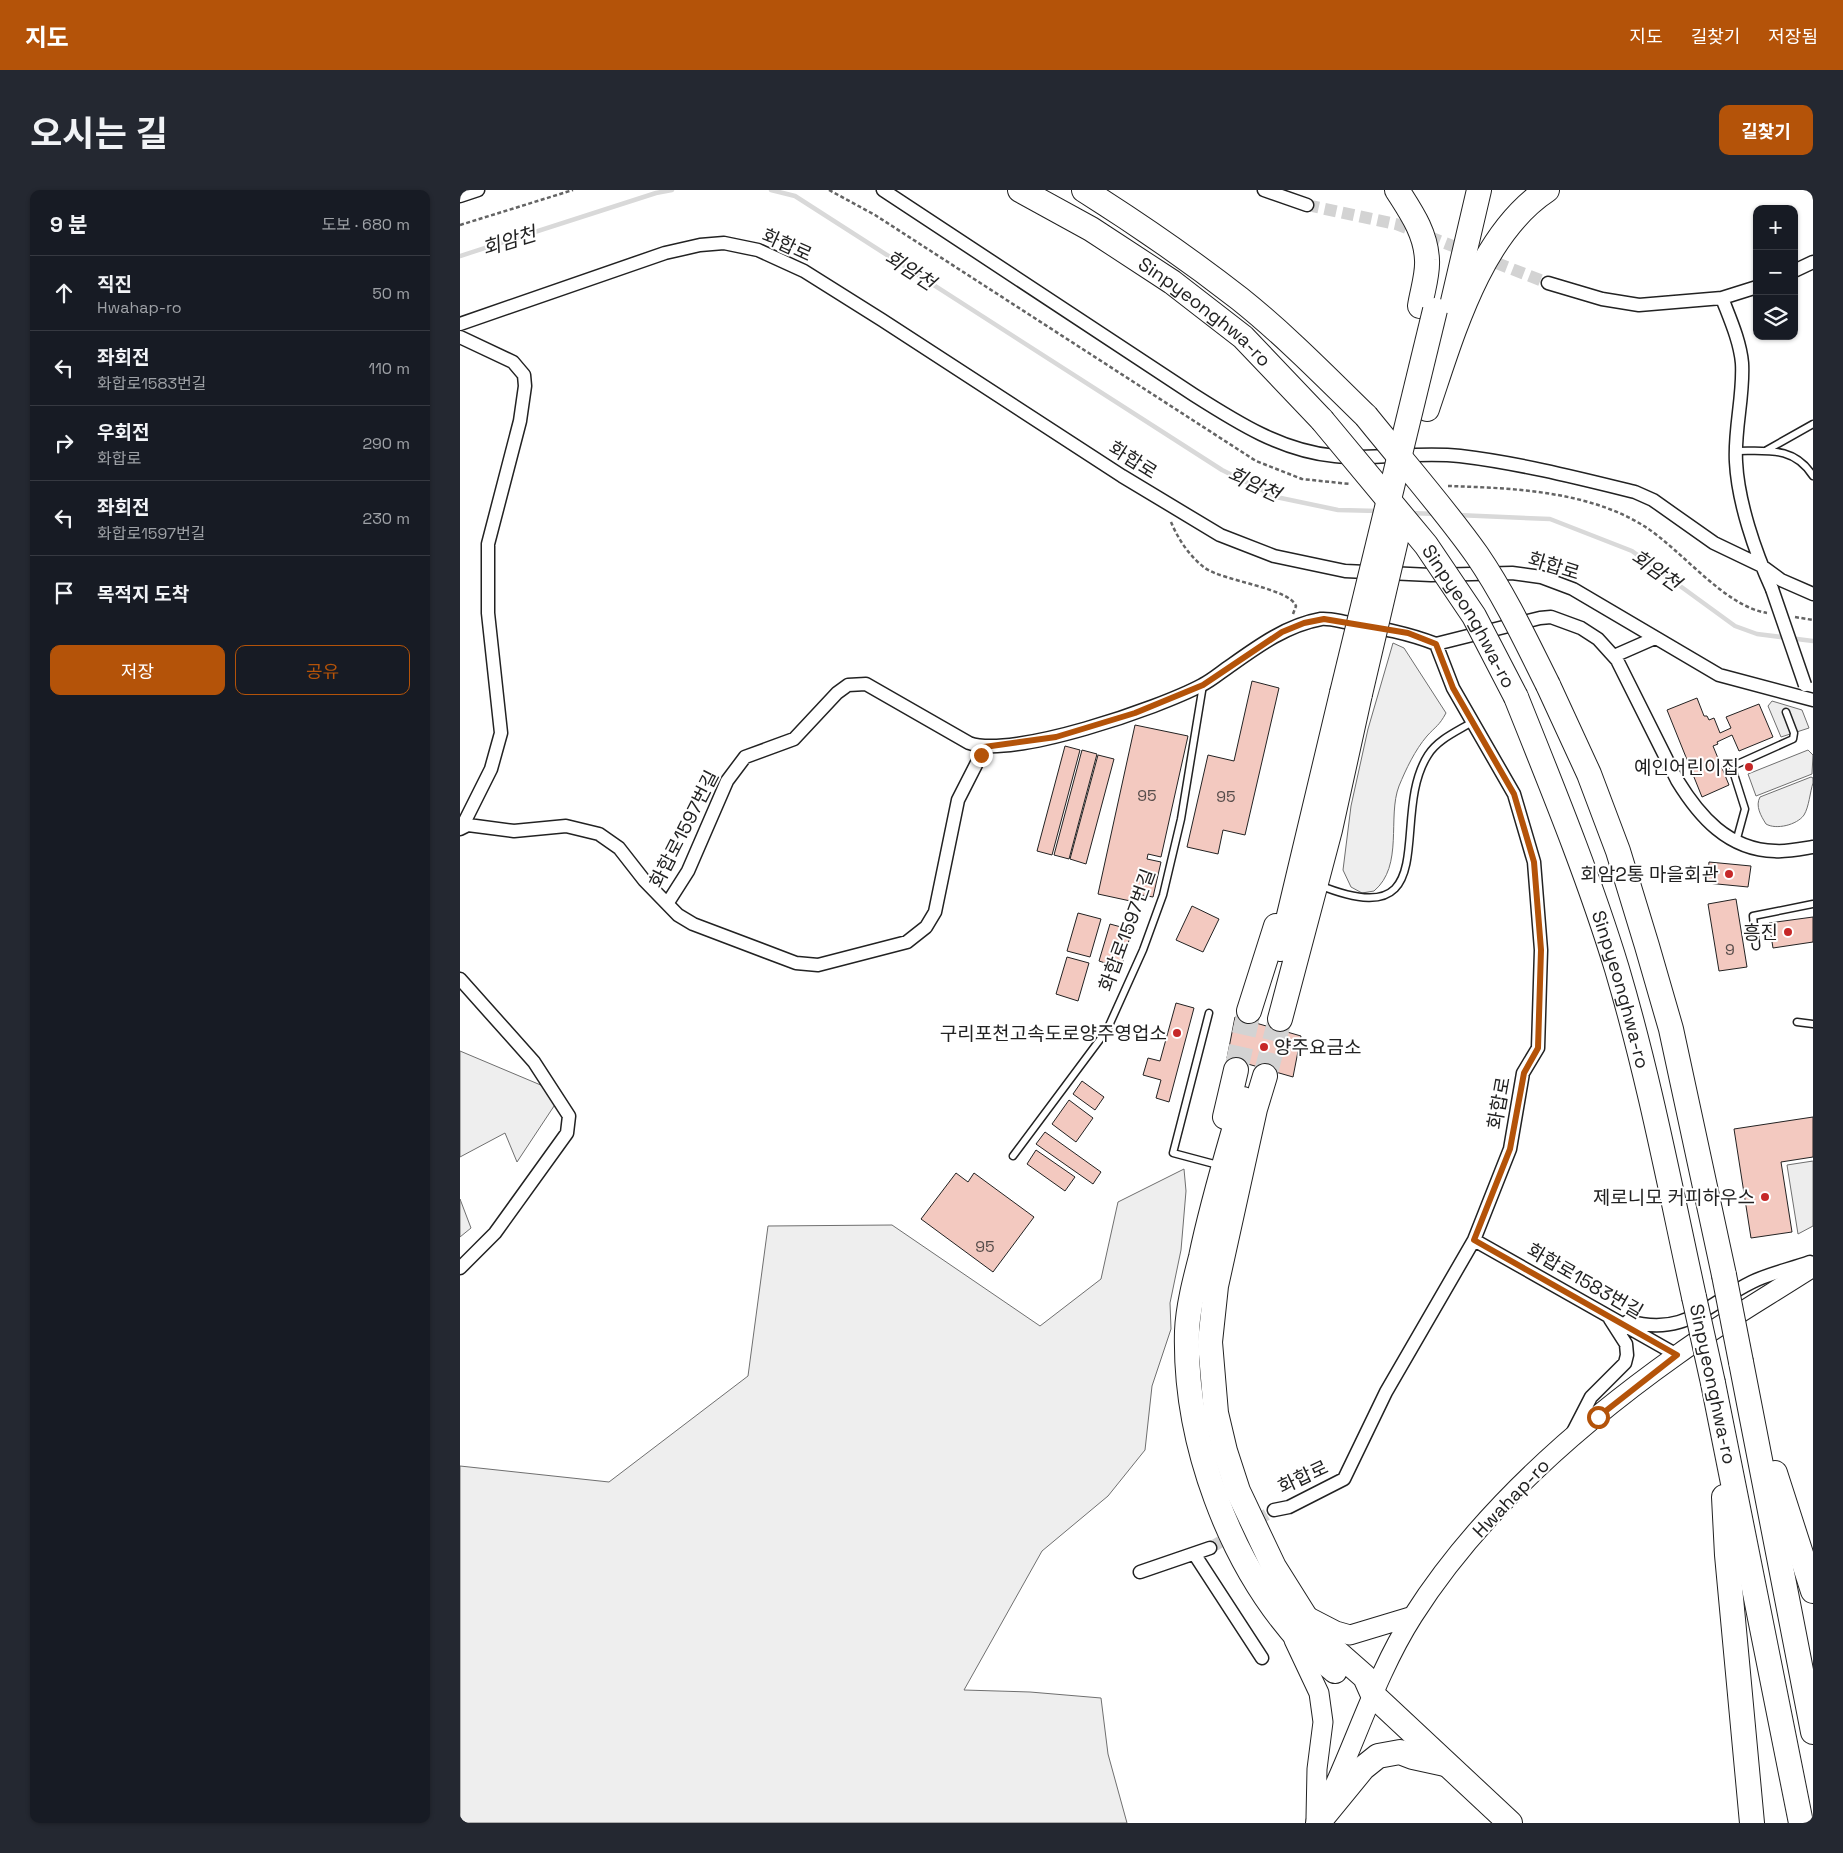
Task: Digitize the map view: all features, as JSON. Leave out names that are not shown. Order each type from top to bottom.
[{"type":"highway","name":"Sinpyeonghwa-ro","points":[[1020,190],[1091,229],[1172,282],[1243,338],[1322,420],[1426,545],[1474,616],[1516,697],[1579,858],[1617,968],[1639,1046],[1713,1383],[1801,1823]]},
{"type":"highway","name":"Sinpyeonghwa-ro","points":[[1084,190],[1154,234],[1241,300],[1307,357],[1366,416],[1433,498],[1477,556],[1510,610],[1548,685],[1593,782],[1618,851],[1671,1029],[1724,1275],[1813,1732]]},
{"type":"highway","points":[[1397,190],[1417,219],[1441,312]]},
{"type":"highway","points":[[1464,190],[1441,312],[1427,409],[1351,694],[1320,787],[1271,1019],[1321,886],[1351,694],[1397,464],[1441,312],[1479,190]]},
{"type":"highway","points":[[1441,312],[1482,267],[1497,242],[1521,212],[1547,190]]},
{"type":"highway","points":[[1373,1695],[1358,1691],[1305,1645],[1273,1607],[1242,1558],[1229,1529],[1209,1475],[1197,1431],[1190,1389],[1187,1329],[1217,1165],[1258,1075],[1255,1109],[1214,1301],[1210,1342],[1216,1413],[1225,1451],[1238,1491],[1274,1567],[1303,1614],[1323,1640],[1365,1677],[1373,1695],[1510,1823]]},
{"type":"highway","points":[[1742,1368],[1813,1591]]},
{"type":"highway","points":[[1719,1413],[1727,1555],[1752,1823]]},
{"type":"highway","points":[[1317,1823],[1363,1768],[1378,1756],[1400,1752],[1413,1757],[1446,1764]]},
{"type":"main road","name":"Hwahap-ro","points":[[1317,1823],[1349,1757],[1373,1695],[1413,1616],[1487,1518],[1568,1441],[1677,1355],[1813,1267]]},
{"type":"main road","points":[[1273,1607],[1298,1647],[1319,1693],[1323,1722],[1317,1769],[1317,1823]]},
{"type":"main road","points":[[1303,1614],[1336,1631],[1350,1635],[1364,1633],[1413,1616]]},
{"type":"street","points":[[460,196],[478,190]]},
{"type":"street","points":[[883,190],[1202,401],[1243,426],[1271,440],[1308,451],[1335,456],[1459,456],[1635,492],[1653,500],[1714,543],[1762,566],[1781,580],[1813,594]]},
{"type":"street","points":[[1264,190],[1307,204]]},
{"type":"street","name":"화합로","points":[[460,324],[665,253],[700,245],[724,243],[758,250],[804,271],[1122,476],[1220,535],[1274,556],[1345,571],[1430,574],[1512,573],[1541,577],[1573,589],[1719,675],[1812,702]]},
{"type":"street","points":[[1798,269],[1813,262]]},
{"type":"street","points":[[1548,283],[1602,300],[1639,305],[1722,298],[1753,288]]},
{"type":"street","points":[[1722,298],[1739,344],[1742,365],[1736,451],[1738,480],[1762,566],[1812,702]]},
{"type":"street","name":"화합로1597번길","points":[[460,337],[513,362],[524,375],[525,386],[520,421],[488,544],[488,613],[501,734],[491,769],[461,828]]},
{"type":"street","points":[[984,747],[1056,737],[1135,713],[1203,685],[1282,632],[1304,623],[1324,619],[1408,633],[1436,644],[1552,617],[1581,628],[1598,639],[1614,656],[1622,668],[1659,746],[1688,798],[1722,834],[1736,842],[1775,852],[1813,847]]},
{"type":"street","points":[[1614,656],[1654,638]]},
{"type":"street","name":"화합로","points":[[1274,1510],[1289,1507],[1344,1479],[1386,1392],[1474,1240],[1510,1149],[1524,1073],[1538,1048],[1541,950],[1534,862],[1514,794],[1453,688],[1436,644]]},
{"type":"street","name":"화합로1597번길","points":[[461,828],[468,825],[486,826],[514,831],[566,826],[599,834],[618,848],[644,880],[667,904],[678,915],[693,924],[796,964],[818,965],[907,942],[926,927],[935,912],[958,800],[984,747],[969,742],[866,684],[848,686],[837,693],[794,738],[745,758],[727,781],[688,871],[667,904]]},
{"type":"street","points":[[460,979],[534,1062],[569,1116],[567,1133],[495,1233],[460,1268]]},
{"type":"street","name":"화합로1583번길","points":[[1474,1240],[1677,1355]]},
{"type":"street","points":[[1606,1315],[1648,1327],[1674,1325],[1751,1282],[1813,1261]]},
{"type":"street","points":[[1568,1441],[1591,1397],[1625,1363],[1627,1355],[1626,1344],[1606,1315]]},
{"type":"street","points":[[1140,1572],[1210,1548]]},
{"type":"street","points":[[1194,1555],[1262,1658]]},
{"type":"lane","points":[[1766,450],[1813,424]]},
{"type":"lane","points":[[1736,451],[1766,450],[1786,453],[1799,459],[1813,476]]},
{"type":"lane","name":"화합로1597번길","points":[[1013,1156],[1107,1030],[1143,950],[1163,895],[1181,819],[1203,685]]},
{"type":"lane","points":[[1736,842],[1745,809],[1733,771],[1734,766],[1793,739],[1794,733],[1786,712]]},
{"type":"lane","points":[[1321,886],[1360,899],[1384,897],[1397,886],[1406,872],[1417,782],[1427,757],[1435,745],[1474,722]]},
{"type":"lane","points":[[1756,946],[1753,916],[1813,904]]},
{"type":"lane","points":[[1209,1013],[1173,1153],[1217,1165]]},
{"type":"lane","points":[[1798,1022],[1813,1024]]},
{"type":"path","points":[[460,225],[573,190]]},
{"type":"path","points":[[1169,503],[1170,518],[1182,543],[1206,569],[1224,578],[1246,582],[1294,601],[1295,611],[1282,632]]},
{"type":"shaded area","points":[[1393,643],[1404,648],[1446,713],[1419,747],[1399,786],[1394,812],[1392,855],[1383,881],[1374,891],[1362,893],[1351,887],[1343,870],[1351,806],[1368,729]]},
{"type":"shaded area","points":[[1772,701],[1802,710],[1809,728],[1781,737],[1768,706]]},
{"type":"shaded area","points":[[1808,750],[1813,755],[1812,774],[1756,796],[1748,774]]},
{"type":"shaded area","points":[[1811,777],[1813,778],[1813,783],[1808,804],[1806,812],[1801,819],[1786,826],[1775,827],[1766,824],[1758,807],[1760,797]]},
{"type":"shaded area","points":[[460,1051],[562,1094],[517,1162],[505,1133],[460,1157]]},
{"type":"shaded area","points":[[1813,1161],[1813,1226],[1798,1234],[1787,1165]]},
{"type":"shaded area","points":[[1184,1169],[1186,1191],[1181,1250],[1170,1303],[1171,1329],[1152,1386],[1145,1450],[1108,1496],[1042,1551],[964,1690],[1030,1692],[1101,1698],[1108,1754],[1127,1823],[460,1823],[460,1466],[609,1482],[748,1376],[768,1226],[892,1225],[1040,1326],[1101,1279],[1118,1202]]},
{"type":"shaded area","points":[[460,1199],[471,1228],[460,1237]]},
{"type":"building","points":[[1252,681],[1279,688],[1245,835],[1223,830],[1218,854],[1187,847],[1208,755],[1234,761]]},
{"type":"building","points":[[1697,698],[1704,716],[1707,716],[1709,720],[1714,718],[1720,733],[1731,728],[1726,717],[1759,704],[1773,737],[1739,751],[1732,735],[1717,742],[1718,744],[1713,746],[1729,785],[1702,797],[1667,710]]},
{"type":"building","points":[[1135,725],[1188,736],[1161,857],[1148,854],[1147,859],[1161,862],[1153,897],[1137,894],[1135,902],[1098,894]]},
{"type":"building","points":[[1065,746],[1080,750],[1052,855],[1037,851]]},
{"type":"building","points":[[1082,750],[1097,754],[1069,859],[1054,855]]},
{"type":"building","points":[[1098,755],[1114,759],[1086,864],[1070,859]]},
{"type":"building","name":"회암2통 마을회관","points":[[1709,862],[1751,866],[1748,887],[1707,883]]},
{"type":"building","points":[[1736,899],[1747,967],[1719,971],[1708,904]]},
{"type":"building","points":[[1192,906],[1219,919],[1203,952],[1176,940]]},
{"type":"building","points":[[1078,913],[1101,919],[1090,957],[1067,951]]},
{"type":"building","points":[[1813,917],[1813,942],[1773,948],[1769,923]]},
{"type":"building","points":[[1110,924],[1132,930],[1121,968],[1099,961]]},
{"type":"building","points":[[1067,957],[1089,963],[1078,1001],[1056,994]]},
{"type":"building","name":"구리포천고속도로양주영업소","points":[[1176,1003],[1194,1008],[1169,1102],[1156,1098],[1161,1080],[1143,1075],[1148,1058],[1160,1061]]},
{"type":"building","name":"양주요금소","points":[[1235,1017],[1301,1036],[1293,1077],[1227,1058]]},
{"type":"building","points":[[1082,1081],[1104,1097],[1095,1110],[1073,1094]]},
{"type":"building","points":[[1069,1100],[1093,1118],[1076,1142],[1052,1124]]},
{"type":"building","name":"제로니모 커피하우스","points":[[1813,1117],[1813,1157],[1781,1162],[1792,1232],[1751,1238],[1734,1129]]},
{"type":"building","points":[[1045,1132],[1101,1172],[1093,1184],[1036,1144]]},
{"type":"building","points":[[1036,1150],[1075,1177],[1065,1191],[1027,1164]]},
{"type":"building","points":[[956,1173],[968,1182],[974,1173],[1034,1217],[993,1272],[921,1219]]},
{"type":"waterway","name":"회암천","points":[[460,256],[656,193],[672,190]]},
{"type":"waterway","name":"회암천","points":[[771,190],[795,196],[1222,470],[1276,497],[1338,510],[1379,511]]},
{"type":"waterway","name":"회암천","points":[[1409,513],[1437,514]]},
{"type":"waterway","name":"회암천","points":[[1457,515],[1550,519],[1632,551],[1735,626],[1757,634],[1813,641]]},
{"type":"tunnel","points":[[1307,205],[1396,224],[1548,283]]},
{"type":"tunnel","points":[[1236,1070],[1249,1011]]},
{"type":"tunnel","points":[[1265,1076],[1280,1019]]},
{"type":"tunnel","points":[[1210,1548],[1274,1510]]},
{"type":"place","name":"예인어린이집","points":[[1749,767]]},
{"type":"place","name":"회암2통 마을회관","points":[[1729,874]]},
{"type":"place","name":"흥진","points":[[1788,932]]},
{"type":"place","name":"구리포천고속도로양주영업소","points":[[1177,1033]]},
{"type":"place","name":"양주요금소","points":[[1264,1047]]},
{"type":"place","name":"제로니모 커피하우스","points":[[1765,1197]]},
{"type":"route","points":[[981,755],[984,747],[996,747],[1056,737],[1135,713],[1203,685],[1236,661],[1282,632],[1304,623],[1324,619],[1408,633],[1436,644],[1453,688],[1514,794],[1534,862],[1541,950],[1538,1048],[1524,1073],[1510,1149],[1474,1240],[1677,1355],[1598,1417]]}]
